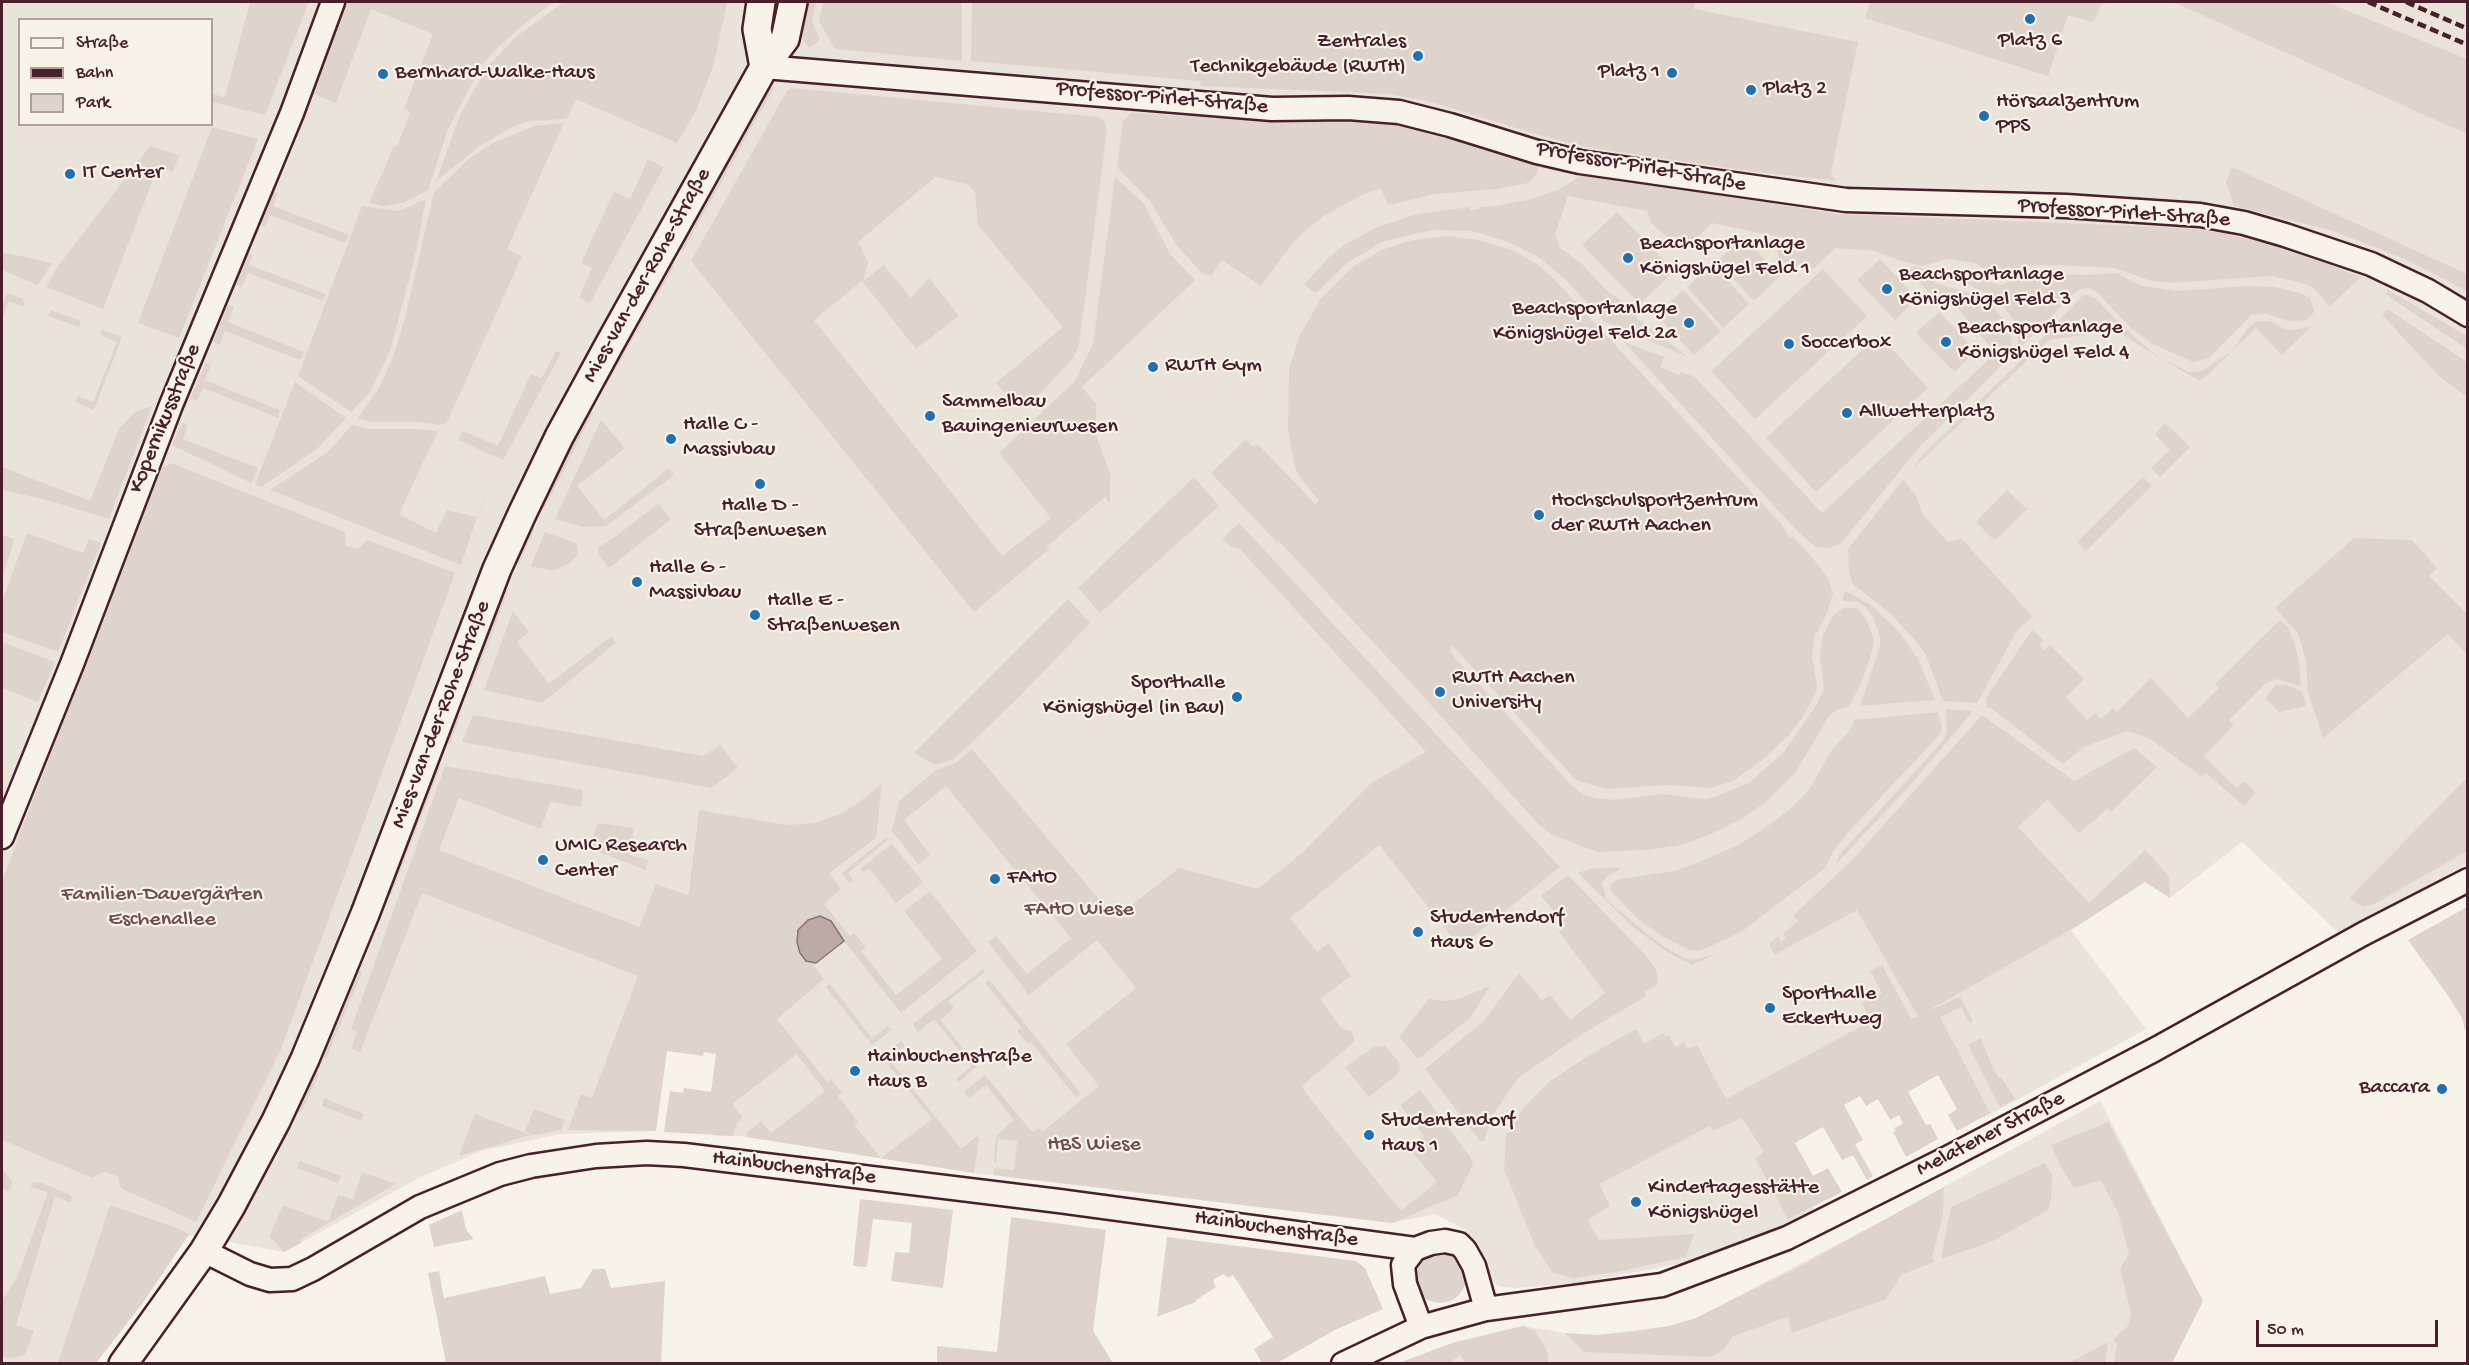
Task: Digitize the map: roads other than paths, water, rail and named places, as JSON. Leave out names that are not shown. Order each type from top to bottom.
[{"type":"street","name":"Kopernikusstraße","points":[[2,837],[72,664],[171,405],[292,113],[333,2]]},
{"type":"street","points":[[761,2],[757,29],[764,67]]},
{"type":"street","name":"Mies-van-der-Rohe-Straße","points":[[123,1364],[204,1251],[246,1178],[305,1059],[374,892],[497,569],[536,484],[584,390],[764,67],[785,39],[793,2]]},
{"type":"street","name":"Professor-Pirlet-Straße","points":[[764,67],[1272,109],[1348,108],[1399,112],[1537,152],[1580,162],[1846,200],[2066,206],[2200,215],[2275,232],[2361,261],[2428,291],[2468,315]]},
{"type":"street","name":"Melatener Straße","points":[[1343,1364],[1421,1326],[1486,1309],[1662,1285],[1787,1238],[2154,1050],[2363,934],[2468,880]]},
{"type":"street","name":"Hainbuchenstraße","points":[[204,1251],[250,1274],[270,1280],[292,1279],[420,1207],[500,1174],[531,1166],[596,1156],[647,1153],[684,1155],[1059,1201],[1414,1249]]},
{"type":"street","points":[[1421,1326],[1405,1284],[1403,1265],[1414,1249],[1431,1243],[1445,1241],[1459,1244],[1465,1250],[1474,1266],[1486,1309]]},
{"type":"railway","points":[[2368,2],[2468,45]]},
{"type":"railway","points":[[2406,2],[2468,29]]},
{"type":"place","name":"Platz 6","points":[[2030,19]]},
{"type":"place","name":"Zentrales Technikgebäude (RWTH)","points":[[1418,56]]},
{"type":"place","name":"Platz 1","points":[[1672,73]]},
{"type":"place","name":"Bernhard-Walke-Haus","points":[[383,74]]},
{"type":"place","name":"Platz 2","points":[[1751,90]]},
{"type":"place","name":"Hörsaalzentrum PPS","points":[[1984,116]]},
{"type":"place","name":"IT Center","points":[[70,174]]},
{"type":"place","name":"Beachsportanlage Königshügel Feld 1","points":[[1628,258]]},
{"type":"place","name":"Beachsportanlage Königshügel Feld 3","points":[[1887,289]]},
{"type":"place","name":"Beachsportanlage Königshügel Feld 2a","points":[[1689,323]]},
{"type":"place","name":"Beachsportanlage Königshügel Feld 4","points":[[1946,342]]},
{"type":"place","name":"Soccerbox","points":[[1789,344]]},
{"type":"place","name":"RWTH Gym","points":[[1153,367]]},
{"type":"place","name":"Allwetterplatz","points":[[1847,413]]},
{"type":"place","name":"Sammelbau Bauingenieurwesen","points":[[930,416]]},
{"type":"place","name":"Halle C - Massivbau","points":[[671,439]]},
{"type":"place","name":"Halle D - Straßenwesen","points":[[760,484]]},
{"type":"place","name":"Hochschulsportzentrum der RWTH Aachen","points":[[1539,515]]},
{"type":"place","name":"Halle G - Massivbau","points":[[637,582]]},
{"type":"place","name":"Halle E - Straßenwesen","points":[[755,615]]},
{"type":"place","name":"RWTH Aachen University","points":[[1440,692]]},
{"type":"place","name":"Sporthalle Königshügel (in Bau)","points":[[1237,697]]},
{"type":"place","name":"UMIC Research Center","points":[[543,860]]},
{"type":"place","name":"FAHO","points":[[995,879]]},
{"type":"place","name":"Studentendorf Haus G","points":[[1418,932]]},
{"type":"place","name":"Sporthalle Eckertweg","points":[[1770,1008]]},
{"type":"place","name":"Hainbuchenstraße Haus B","points":[[855,1071]]},
{"type":"place","name":"Baccara","points":[[2442,1089]]},
{"type":"place","name":"Studentendorf Haus 1","points":[[1369,1135]]},
{"type":"place","name":"Kindertagesstätte Königshügel","points":[[1636,1202]]},
{"type":"park label","name":"Familien-Dauergärten Eschenallee","points":[[162,908]]},
{"type":"park label","name":"FAHO Wiese","points":[[1079,911]]},
{"type":"park label","name":"HBS Wiese","points":[[1094,1146]]}]
